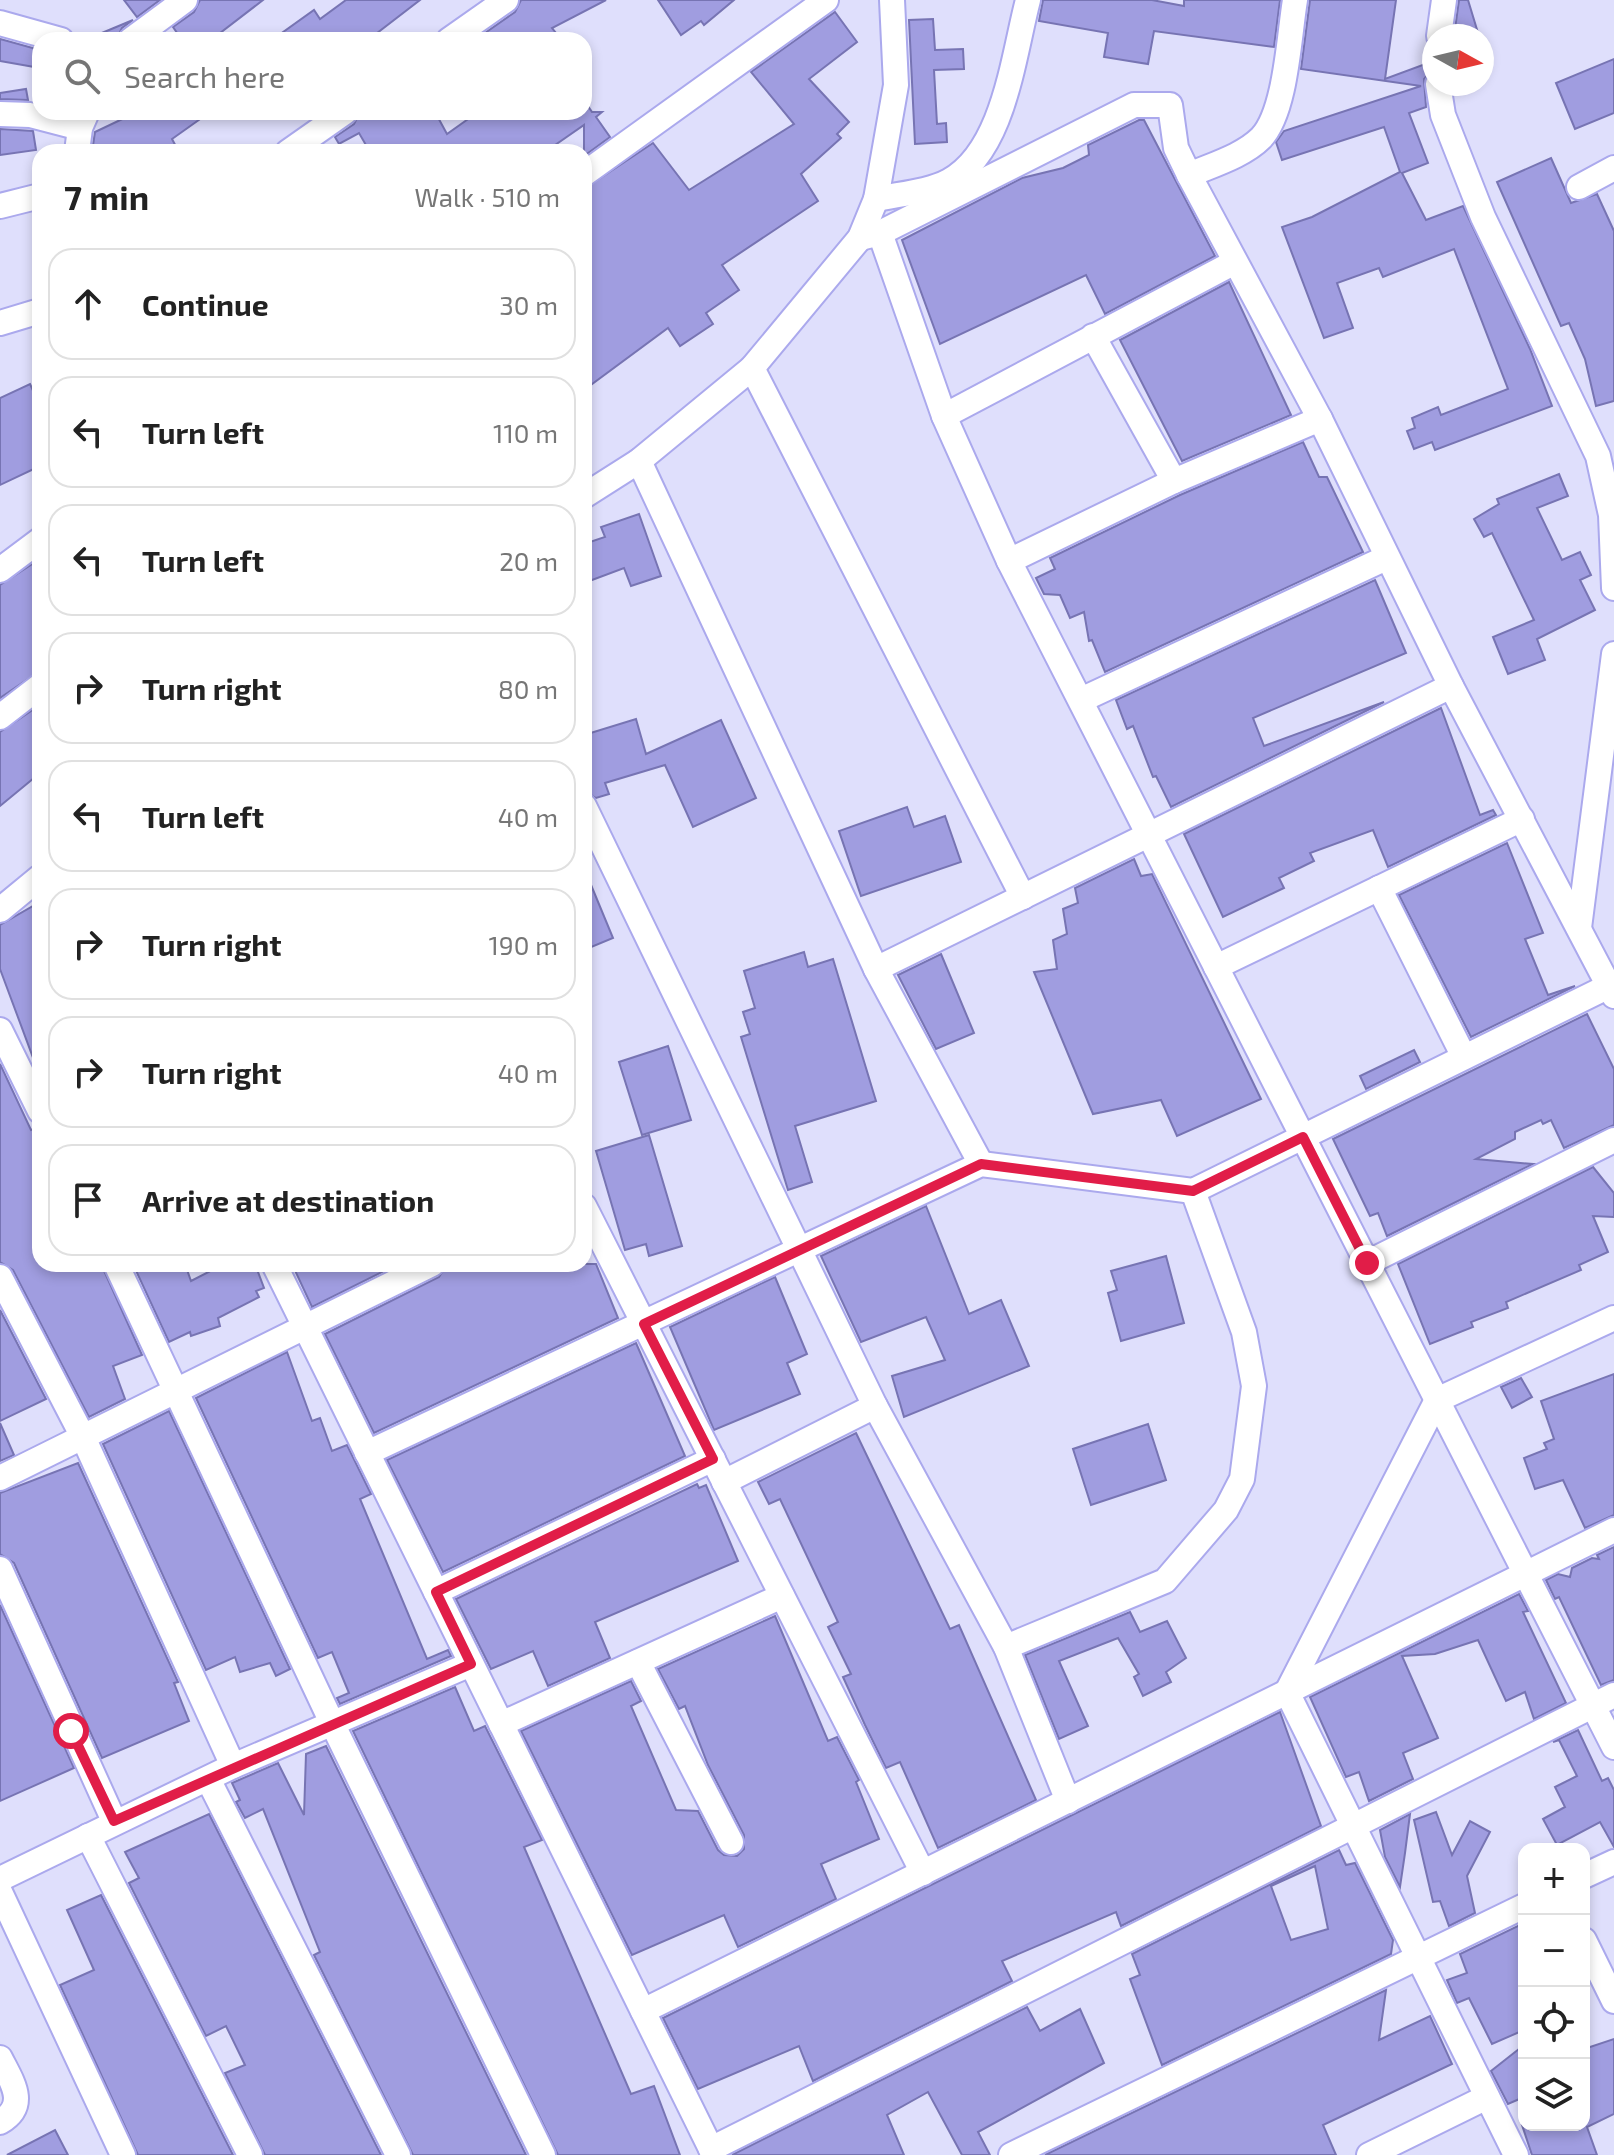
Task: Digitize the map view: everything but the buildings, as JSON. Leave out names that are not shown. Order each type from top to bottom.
[{"type":"street","points":[[142,32],[185,0]]},
{"type":"street","points":[[460,32],[506,0]]},
{"type":"street","points":[[592,168],[826,0]]},
{"type":"street","points":[[892,0],[896,85],[870,235],[944,416],[1009,561],[1526,1574],[1604,1700],[1614,1747]]},
{"type":"street","points":[[876,199],[947,183],[975,162],[994,130],[1028,0]]},
{"type":"street","points":[[1189,175],[1236,154],[1261,138],[1277,111],[1295,0]]},
{"type":"street","points":[[1441,24],[1444,0]]},
{"type":"street","points":[[0,23],[32,32]]},
{"type":"street","points":[[1440,96],[1443,115],[1483,217],[1598,456],[1611,515],[1614,588]]},
{"type":"street","points":[[367,1453],[981,1164],[1193,1191],[1464,1057],[1612,991],[1451,686],[1320,419],[1189,175],[1176,148],[1170,105],[1134,105],[870,235],[752,368],[639,461],[592,491]]},
{"type":"street","points":[[0,114],[32,116]]},
{"type":"street","points":[[46,120],[81,131]]},
{"type":"street","points":[[299,144],[334,120]]},
{"type":"street","points":[[1579,187],[1614,168]]},
{"type":"street","points":[[0,206],[32,198]]},
{"type":"street","points":[[944,416],[1235,262]]},
{"type":"street","points":[[0,323],[32,313]]},
{"type":"street","points":[[1093,336],[1174,481]]},
{"type":"street","points":[[752,368],[1023,897]]},
{"type":"street","points":[[1009,561],[1174,481],[1320,419]]},
{"type":"street","points":[[639,461],[876,969],[981,1164]]},
{"type":"street","points":[[0,570],[32,546]]},
{"type":"street","points":[[1081,700],[1386,558]]},
{"type":"street","points":[[1579,928],[1614,654]]},
{"type":"street","points":[[876,969],[1451,686]]},
{"type":"street","points":[[0,717],[32,692]]},
{"type":"street","points":[[1216,967],[1522,819]]},
{"type":"street","points":[[592,822],[875,1406],[1006,1647],[1068,1801]]},
{"type":"street","points":[[0,910],[32,884]]},
{"type":"street","points":[[1379,888],[1464,1057]]},
{"type":"street","points":[[0,1030],[32,1095]]},
{"type":"street","points":[[1367,1263],[1614,1140]]},
{"type":"street","points":[[1006,1647],[1165,1581],[1226,1510],[1242,1479],[1254,1386],[1244,1332],[1193,1191]]},
{"type":"street","points":[[592,1222],[923,1873]]},
{"type":"street","points":[[120,1272],[333,1725],[543,2155]]},
{"type":"street","points":[[278,1272],[713,2152],[1604,1700]]},
{"type":"street","points":[[0,1478],[416,1272]]},
{"type":"street","points":[[0,1277],[83,1437],[233,1766]]},
{"type":"street","points":[[1287,1692],[1437,1400],[1614,1318]]},
{"type":"street","points":[[724,1482],[875,1406]]},
{"type":"street","points":[[436,1592],[713,1459]]},
{"type":"street","points":[[643,2011],[1614,1530]]},
{"type":"street","points":[[0,1569],[114,1821]]},
{"type":"street","points":[[501,1724],[782,1596]]},
{"type":"street","points":[[638,1662],[731,1842]]},
{"type":"street","points":[[0,1879],[114,1821],[233,1766],[471,1664]]},
{"type":"street","points":[[1287,1692],[1516,2155]]},
{"type":"street","points":[[208,1779],[398,2155]]},
{"type":"street","points":[[88,1836],[250,2155]]},
{"type":"street","points":[[1590,1873],[1614,1862]]},
{"type":"street","points":[[0,1892],[123,2155]]},
{"type":"street","points":[[1011,2155],[1518,1909]]},
{"type":"street","points":[[1590,1952],[1614,2001]]},
{"type":"street","points":[[0,2058],[17,2092],[17,2106],[11,2115],[0,2122]]},
{"type":"street","points":[[1369,2155],[1487,2097]]},
{"type":"route","points":[[71,1731],[114,1821],[233,1766],[471,1664],[436,1592],[713,1459],[644,1324],[981,1164],[1193,1191],[1303,1137],[1367,1263]]}]
